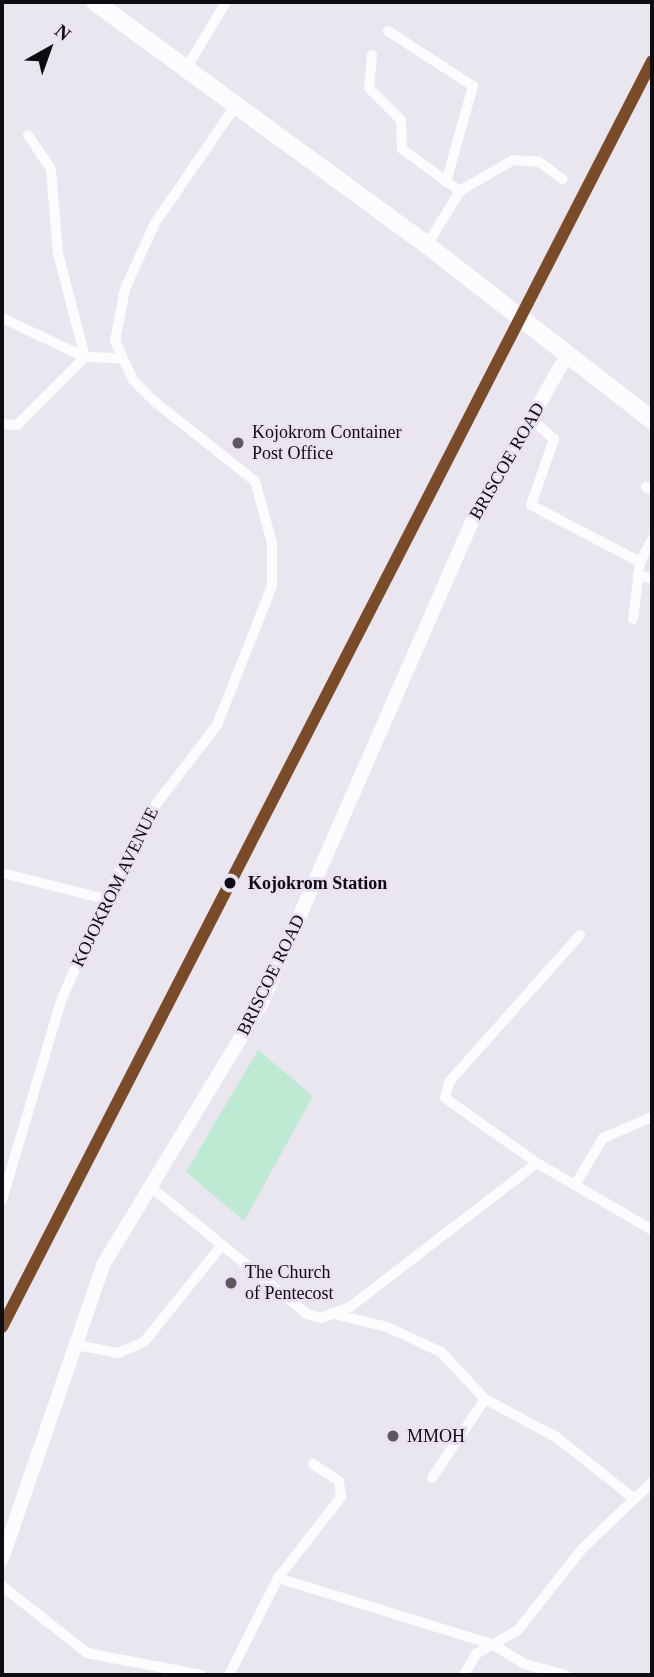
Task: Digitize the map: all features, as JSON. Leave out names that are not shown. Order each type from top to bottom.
[{"type":"highway","points":[[94,2],[427,245],[652,421]]},
{"type":"street","points":[[186,69],[226,2]]},
{"type":"street","points":[[388,31],[473,86],[446,182]]},
{"type":"street","points":[[372,55],[369,88],[401,120],[402,149],[460,191]]},
{"type":"street","points":[[2,318],[85,357],[120,358],[115,323],[141,252],[236,105]]},
{"type":"street","points":[[28,135],[51,169],[58,253],[85,357]]},
{"type":"street","points":[[427,245],[460,191],[523,158],[562,179]]},
{"type":"street","name":"BRISCOE ROAD","points":[[2,1559],[103,1265],[262,1002],[436,597],[481,502],[567,355]]},
{"type":"street","points":[[2,424],[18,425],[85,357]]},
{"type":"street","name":"KOJOKROM AVENUE","points":[[2,1200],[61,1001],[105,899],[157,803],[217,725],[268,603],[274,564],[255,481],[155,402],[120,358]]},
{"type":"street","points":[[531,419],[554,439],[531,505],[640,562]]},
{"type":"street","points":[[633,619],[640,562],[652,539]]},
{"type":"street","points":[[638,575],[652,579]]},
{"type":"street","points":[[2,873],[105,899]]},
{"type":"street","points":[[580,935],[445,1090],[457,1112],[537,1163],[652,1230]]},
{"type":"street","points":[[575,1185],[603,1138],[652,1117]]},
{"type":"street","points":[[338,1315],[537,1163]]},
{"type":"street","points":[[152,1188],[307,1314],[338,1315],[387,1327],[440,1352],[485,1399],[556,1437],[632,1497]]},
{"type":"street","points":[[76,1345],[118,1353],[144,1342],[222,1245]]},
{"type":"street","points":[[432,1478],[485,1399]]},
{"type":"street","points":[[229,1675],[278,1578],[341,1497],[339,1481],[313,1464]]},
{"type":"street","points":[[464,1675],[476,1654],[518,1630],[632,1497],[652,1482]]},
{"type":"street","points":[[278,1578],[495,1645],[530,1667],[566,1675]]},
{"type":"street","points":[[2,1586],[87,1653],[201,1675]]},
{"type":"green space","points":[[258,1050],[313,1096],[244,1221],[186,1172]]},
{"type":"transit line","points":[[2,1327],[652,61]]},
{"type":"place","name":"Kojokrom Container Post Office","points":[[238,443]]},
{"type":"place","name":"Kojokrom Station","points":[[230,883]]},
{"type":"place","name":"The Church of Pentecost","points":[[231,1283]]},
{"type":"place","name":"MMOH","points":[[393,1436]]}]
